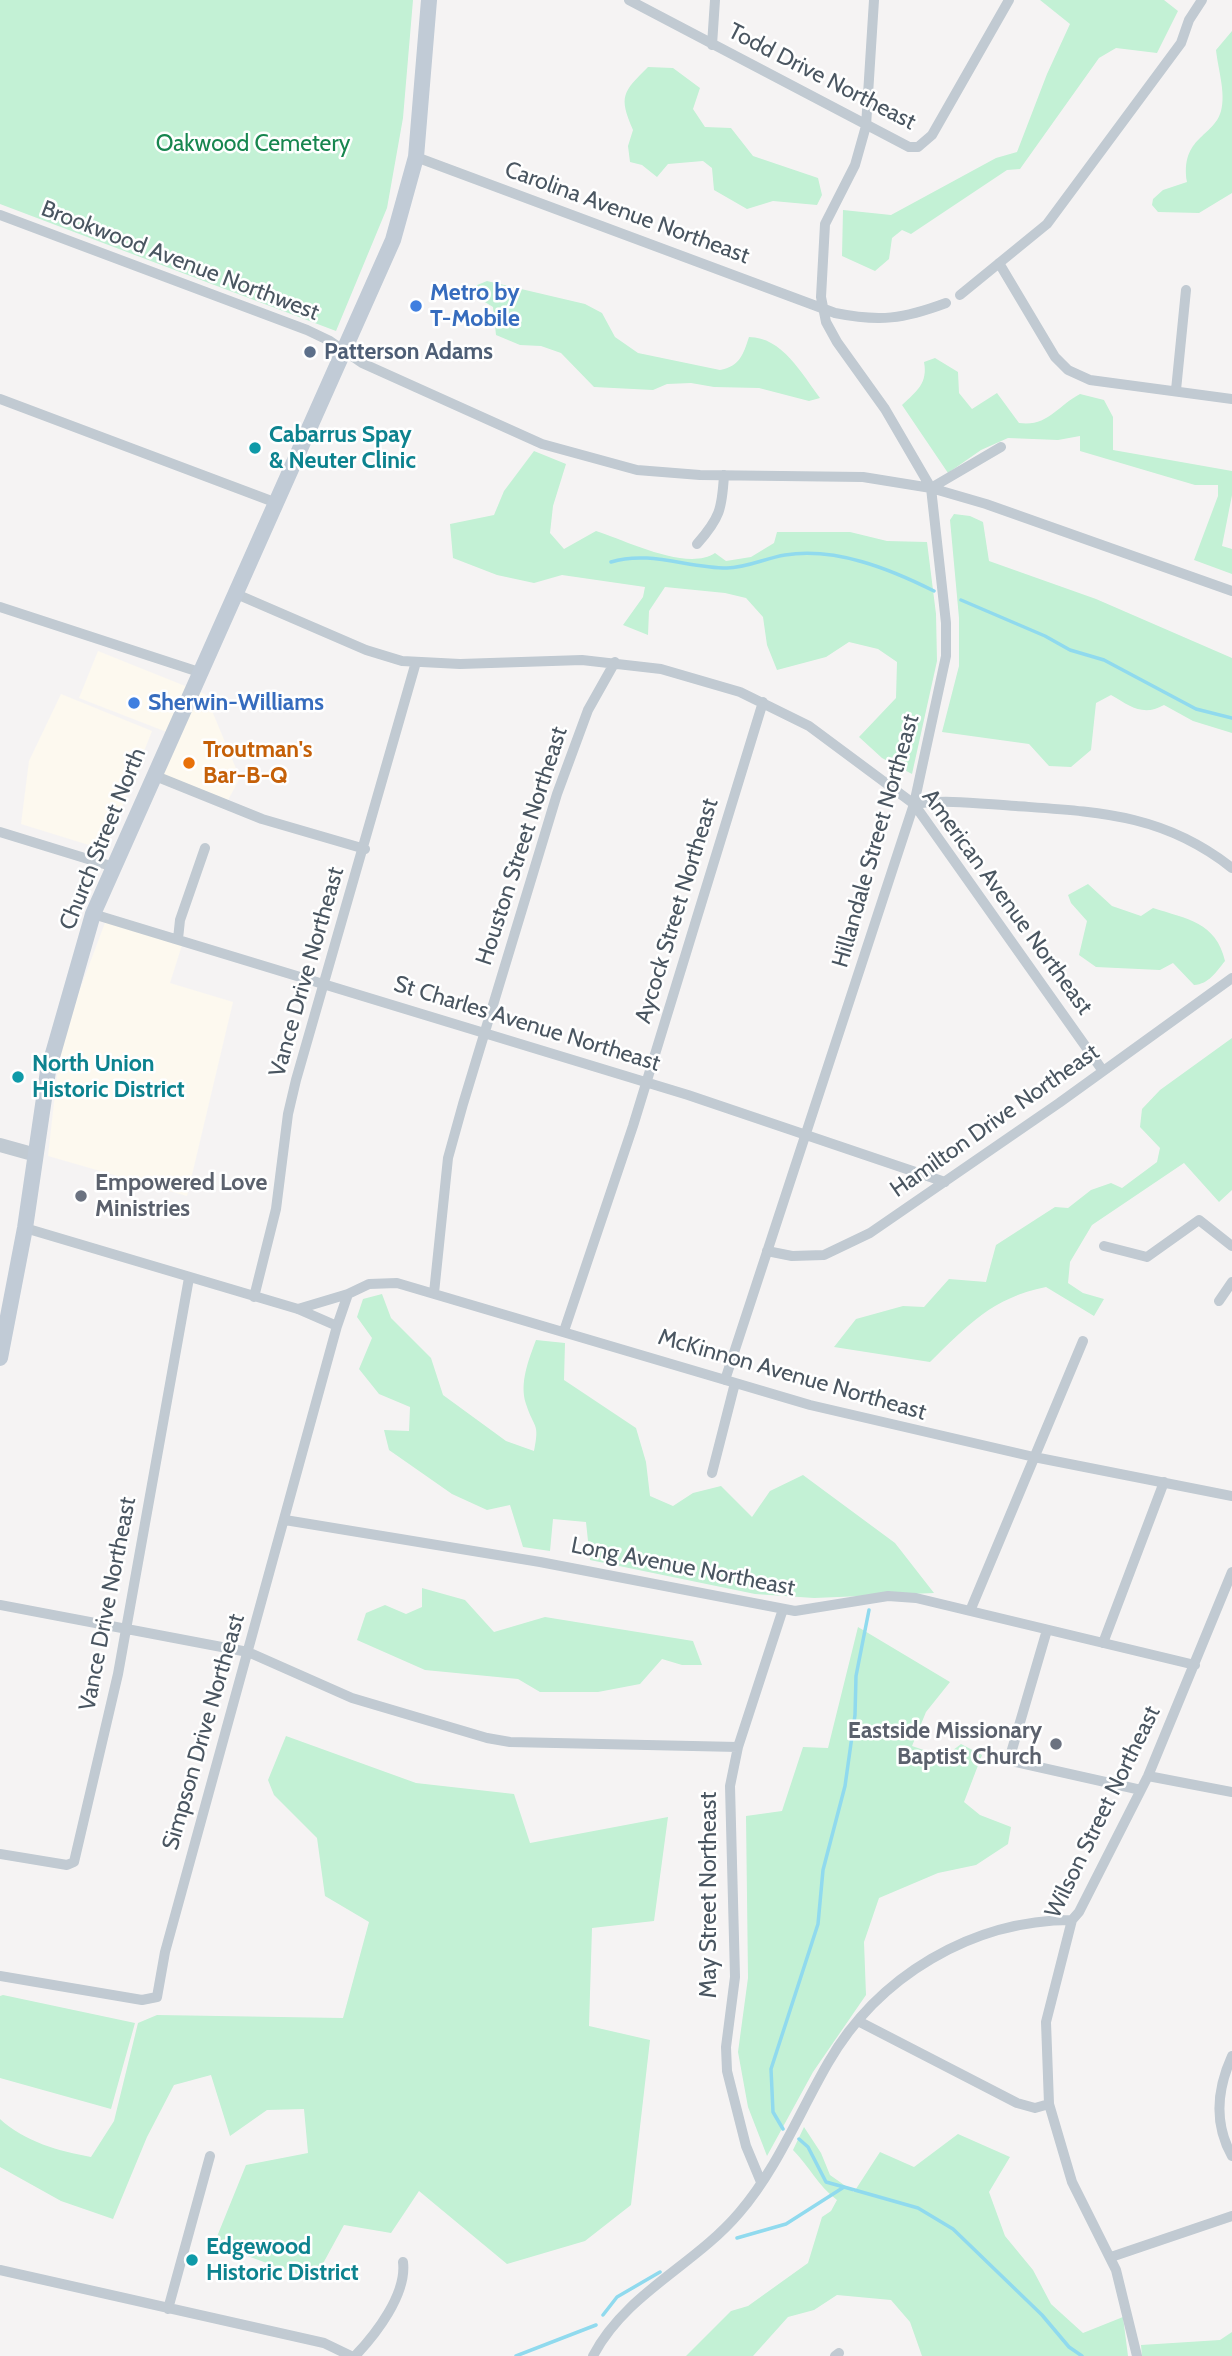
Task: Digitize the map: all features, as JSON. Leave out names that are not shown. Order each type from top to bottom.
[{"type":"main road","name":"Church Street North","points":[[0,1359],[25,1228],[48,1071],[93,914],[274,502],[393,240],[416,157],[422,112],[429,0]]},
{"type":"street","name":"Todd Drive Northeast","points":[[629,0],[909,147],[926,142],[944,117],[1009,0]]},
{"type":"street","points":[[712,45],[715,0]]},
{"type":"street","name":"Hillandale Street Northeast","points":[[712,1473],[730,1381],[767,1251],[914,804],[946,656],[946,623],[932,488],[885,409],[837,342],[823,309],[820,277],[825,224],[855,165],[866,126],[874,0]]},
{"type":"street","points":[[960,295],[1047,224],[1181,43],[1189,20],[1202,0]]},
{"type":"street","name":"Carolina Avenue Northeast","points":[[416,157],[823,309],[869,320],[886,320],[911,316],[946,303]]},
{"type":"street","name":"Brookwood Avenue Northwest","points":[[0,215],[307,330],[362,363],[542,444],[572,454],[637,470],[724,475],[863,477],[932,488],[986,504],[1232,591]]},
{"type":"street","points":[[999,262],[1055,357],[1068,370],[1090,380],[1232,399]]},
{"type":"street","points":[[1176,390],[1186,290]]},
{"type":"street","points":[[0,399],[274,502]]},
{"type":"street","points":[[932,488],[1001,447]]},
{"type":"street","points":[[697,544],[715,524],[722,508],[724,475]]},
{"type":"street","name":"American Avenue Northeast","points":[[234,593],[366,650],[416,662],[615,662],[704,679],[763,702],[838,745],[914,804],[1103,1071]]},
{"type":"street","points":[[0,607],[199,672]]},
{"type":"street","name":"Vance Drive Northeast","points":[[254,1297],[276,1209],[288,1114],[416,662]]},
{"type":"street","name":"Houston Street Northeast","points":[[433,1293],[448,1158],[557,794],[588,710],[615,662]]},
{"type":"street","name":"Aycock Street Northeast","points":[[564,1331],[646,1082],[763,702]]},
{"type":"street","points":[[153,775],[262,819],[365,849]]},
{"type":"street","points":[[914,804],[976,804],[1114,814],[1185,836],[1232,868]]},
{"type":"street","points":[[0,832],[114,867]]},
{"type":"street","points":[[178,939],[180,920],[205,848]]},
{"type":"street","name":"St Charles Avenue Northeast","points":[[93,914],[646,1082],[946,1182]]},
{"type":"street","name":"Hamilton Drive Northeast","points":[[767,1251],[813,1257],[841,1250],[946,1182],[1232,978]]},
{"type":"street","points":[[0,1145],[36,1155]]},
{"type":"street","points":[[1104,1246],[1147,1257],[1199,1220],[1232,1246]]},
{"type":"street","points":[[25,1228],[298,1309],[337,1326],[348,1294]]},
{"type":"street","name":"Vance Drive Northeast","points":[[0,1854],[67,1865],[74,1862],[126,1628],[189,1278]]},
{"type":"street","name":"McKinnon Avenue Northeast","points":[[298,1309],[380,1282],[433,1293],[730,1381],[897,1427],[1232,1496]]},
{"type":"street","points":[[1219,1301],[1232,1282]]},
{"type":"street","name":"Simpson Drive Northeast","points":[[0,1976],[142,2000],[157,1997],[165,1952],[337,1326]]},
{"type":"street","points":[[970,1611],[1083,1340]]},
{"type":"street","points":[[1103,1643],[1164,1482]]},
{"type":"street","name":"Long Avenue Northeast","points":[[285,1520],[540,1562],[783,1609],[814,1610],[888,1596],[916,1598],[1195,1665]]},
{"type":"street","name":"Wilson Street Northeast","points":[[1137,2356],[1111,2257],[1072,2182],[1049,2104],[1046,2022],[1072,1920],[1079,1912],[1148,1776],[1232,1572]]},
{"type":"street","points":[[0,1605],[247,1652],[352,1698],[499,1740],[738,1747]]},
{"type":"street","name":"May Street Northeast","points":[[761,2182],[747,2146],[727,2071],[726,2047],[735,1977],[730,1786],[738,1747],[783,1609]]},
{"type":"street","points":[[1047,1630],[1011,1753],[1016,1762],[1141,1790]]},
{"type":"street","points":[[1148,1776],[1232,1792]]},
{"type":"street","points":[[593,2356],[610,2327],[633,2303],[725,2228],[761,2182],[828,2062],[858,2021],[909,1973],[967,1940],[1015,1924],[1072,1920]]},
{"type":"street","points":[[858,2021],[1017,2103],[1035,2108],[1049,2104]]},
{"type":"street","points":[[1232,2056],[1224,2077],[1219,2113],[1232,2156]]},
{"type":"street","points":[[168,2309],[210,2156]]},
{"type":"street","points":[[1111,2257],[1232,2216]]},
{"type":"street","points":[[0,2270],[324,2343],[353,2356],[376,2331],[395,2298],[402,2279],[403,2262]]},
{"type":"shaded area","points":[[98,651],[205,694],[240,778],[228,800],[162,774],[177,736],[79,698]]},
{"type":"shaded area","points":[[61,694],[152,731],[105,850],[21,824],[29,761]]},
{"type":"shaded area","points":[[106,920],[182,945],[170,983],[233,1002],[187,1196],[48,1156],[61,1040]]},
{"type":"green space","name":"Oakwood Cemetery","points":[[0,0],[413,0],[403,118],[387,208],[336,331],[0,204]]},
{"type":"green space","points":[[1040,0],[1164,0],[1178,11],[1157,53],[1116,48],[1099,58],[1020,169],[1007,170],[911,234],[902,230],[892,238],[889,259],[875,271],[842,256],[843,210],[891,215],[996,158],[1017,152],[1047,74],[1070,24]]},
{"type":"green space","points":[[1232,31],[1232,193],[1199,213],[1158,212],[1152,205],[1153,199],[1163,190],[1187,182],[1188,156],[1199,139],[1212,127],[1221,111],[1222,89],[1216,50]]},
{"type":"green space","points":[[648,67],[673,68],[700,88],[693,109],[705,127],[731,128],[753,156],[818,178],[822,195],[817,205],[773,201],[747,209],[714,190],[712,168],[703,161],[668,164],[657,177],[642,165],[630,162],[628,146],[633,130],[625,109],[626,95],[628,89]]},
{"type":"green space","points":[[487,281],[585,304],[602,313],[615,337],[638,353],[720,370],[732,366],[740,359],[749,337],[761,339],[771,343],[790,358],[820,398],[809,401],[759,388],[714,387],[691,383],[667,384],[653,390],[594,387],[561,353],[541,346],[520,345],[496,335],[493,307],[465,290]]},
{"type":"green space","points":[[935,358],[958,372],[959,393],[972,409],[997,393],[1019,423],[1038,422],[1080,394],[1104,400],[1113,417],[1113,450],[1232,471],[1232,495],[1222,546],[1232,549],[1232,574],[1194,560],[1218,496],[1218,485],[1195,485],[1080,451],[1080,436],[1058,440],[1008,438],[981,450],[948,473],[902,405],[923,381],[924,362]]},
{"type":"green space","points":[[534,451],[566,464],[553,506],[550,533],[564,549],[596,531],[673,557],[703,558],[715,553],[726,561],[751,557],[774,543],[777,532],[850,532],[887,541],[927,542],[936,614],[937,661],[912,774],[882,758],[859,737],[896,698],[897,662],[878,649],[849,642],[826,657],[777,670],[767,645],[763,617],[746,598],[725,593],[665,587],[649,611],[648,635],[623,625],[643,597],[645,587],[562,575],[534,583],[497,575],[453,558],[450,524],[494,515],[504,491]]},
{"type":"green space","points":[[954,514],[970,516],[983,522],[989,561],[1096,599],[1232,658],[1232,733],[1193,721],[1164,705],[1150,710],[1137,709],[1111,695],[1096,703],[1091,750],[1071,767],[1049,766],[1029,744],[942,732],[959,666],[959,618],[950,520]]},
{"type":"green space","points":[[1088,884],[1112,906],[1141,916],[1153,908],[1198,924],[1215,938],[1225,961],[1208,980],[1194,985],[1173,963],[1160,970],[1096,967],[1079,955],[1087,921],[1071,903],[1068,895]]},
{"type":"green space","points":[[1232,1038],[1232,1190],[1219,1202],[1184,1163],[1092,1225],[1070,1262],[1068,1283],[1083,1293],[1104,1299],[1094,1316],[1046,1287],[1010,1298],[982,1315],[930,1362],[834,1347],[856,1319],[903,1306],[924,1307],[949,1279],[986,1282],[996,1245],[1055,1207],[1068,1208],[1091,1190],[1111,1183],[1122,1188],[1157,1162],[1160,1148],[1140,1127],[1142,1109],[1160,1090]]},
{"type":"green space","points":[[382,1294],[391,1318],[431,1358],[443,1395],[506,1441],[534,1451],[536,1430],[524,1396],[528,1363],[536,1340],[565,1343],[564,1380],[636,1428],[646,1462],[650,1496],[673,1506],[693,1493],[721,1486],[752,1517],[770,1491],[803,1475],[895,1543],[934,1593],[814,1598],[755,1594],[590,1560],[586,1522],[553,1519],[550,1551],[523,1547],[510,1505],[487,1510],[452,1494],[389,1450],[384,1430],[409,1431],[410,1407],[379,1394],[359,1369],[372,1338],[357,1317],[363,1299]]},
{"type":"green space","points":[[422,1588],[465,1600],[494,1632],[545,1617],[693,1641],[702,1665],[682,1665],[662,1659],[640,1684],[598,1692],[540,1692],[518,1679],[425,1670],[357,1640],[366,1613],[385,1605],[406,1614],[422,1607]]},
{"type":"green space","points":[[858,1627],[950,1682],[926,1712],[912,1746],[944,1757],[961,1744],[982,1755],[964,1802],[980,1815],[1011,1827],[1008,1844],[976,1865],[938,1873],[879,1898],[864,1942],[866,1995],[813,2072],[767,2156],[748,2107],[738,2052],[748,1978],[746,1816],[782,1811],[803,1747],[828,1748]]},
{"type":"green space","points":[[286,1736],[416,1783],[514,1794],[530,1843],[668,1817],[654,1921],[592,1928],[589,2026],[650,2040],[631,2205],[585,2241],[507,2264],[419,2191],[391,2233],[344,2225],[314,2280],[214,2244],[246,2165],[308,2153],[304,2109],[267,2110],[230,2136],[211,2075],[174,2085],[147,2137],[113,2219],[61,2201],[0,2167],[0,2119],[20,2134],[43,2144],[91,2157],[114,2121],[138,2023],[157,2015],[343,2018],[369,1922],[325,1896],[317,1838],[274,1795],[268,1780]]},
{"type":"green space","points":[[0,1996],[135,2023],[111,2109],[0,2078]]},
{"type":"green space","points":[[804,2127],[821,2153],[830,2175],[854,2192],[880,2152],[914,2167],[958,2134],[1010,2157],[989,2192],[1005,2236],[1033,2270],[1051,2304],[1083,2333],[1123,2317],[1128,2356],[922,2356],[910,2322],[891,2300],[837,2295],[814,2310],[788,2317],[753,2356],[686,2356],[731,2311],[748,2306],[808,2263],[822,2217],[831,2211],[837,2200],[793,2150]]},
{"type":"green space","points":[[1232,2332],[1232,2356],[1142,2356],[1141,2345],[1220,2340]]},
{"type":"waterway","points":[[611,562],[640,558],[727,568],[785,555],[824,554],[881,568],[934,591]]},
{"type":"waterway","points":[[961,600],[1045,636],[1070,650],[1104,660],[1196,709],[1232,718]]},
{"type":"waterway","points":[[783,2129],[773,2112],[771,2069],[818,1924],[823,1870],[845,1786],[855,1715],[856,1676],[869,1610]]},
{"type":"waterway","points":[[799,2139],[808,2147],[826,2182],[844,2187]]},
{"type":"waterway","points":[[737,2238],[786,2224],[844,2187],[918,2208],[953,2229],[1042,2315],[1069,2347],[1082,2356]]},
{"type":"waterway","points":[[603,2315],[617,2297],[660,2272]]},
{"type":"waterway","points":[[516,2356],[596,2325]]},
{"type":"place","name":"Metro by T-Mobile","points":[[416,306]]},
{"type":"place","name":"Patterson Adams","points":[[310,352]]},
{"type":"place","name":"Cabarrus Spay & Neuter Clinic","points":[[255,448]]},
{"type":"place","name":"Sherwin-Williams","points":[[134,703]]},
{"type":"place","name":"Troutman's Bar-B-Q","points":[[189,763]]},
{"type":"place","name":"North Union Historic District","points":[[18,1077]]},
{"type":"place","name":"Empowered Love Ministries","points":[[81,1196]]},
{"type":"place","name":"Eastside Missionary Baptist Church","points":[[1056,1744]]},
{"type":"place","name":"Edgewood Historic District","points":[[192,2260]]}]
